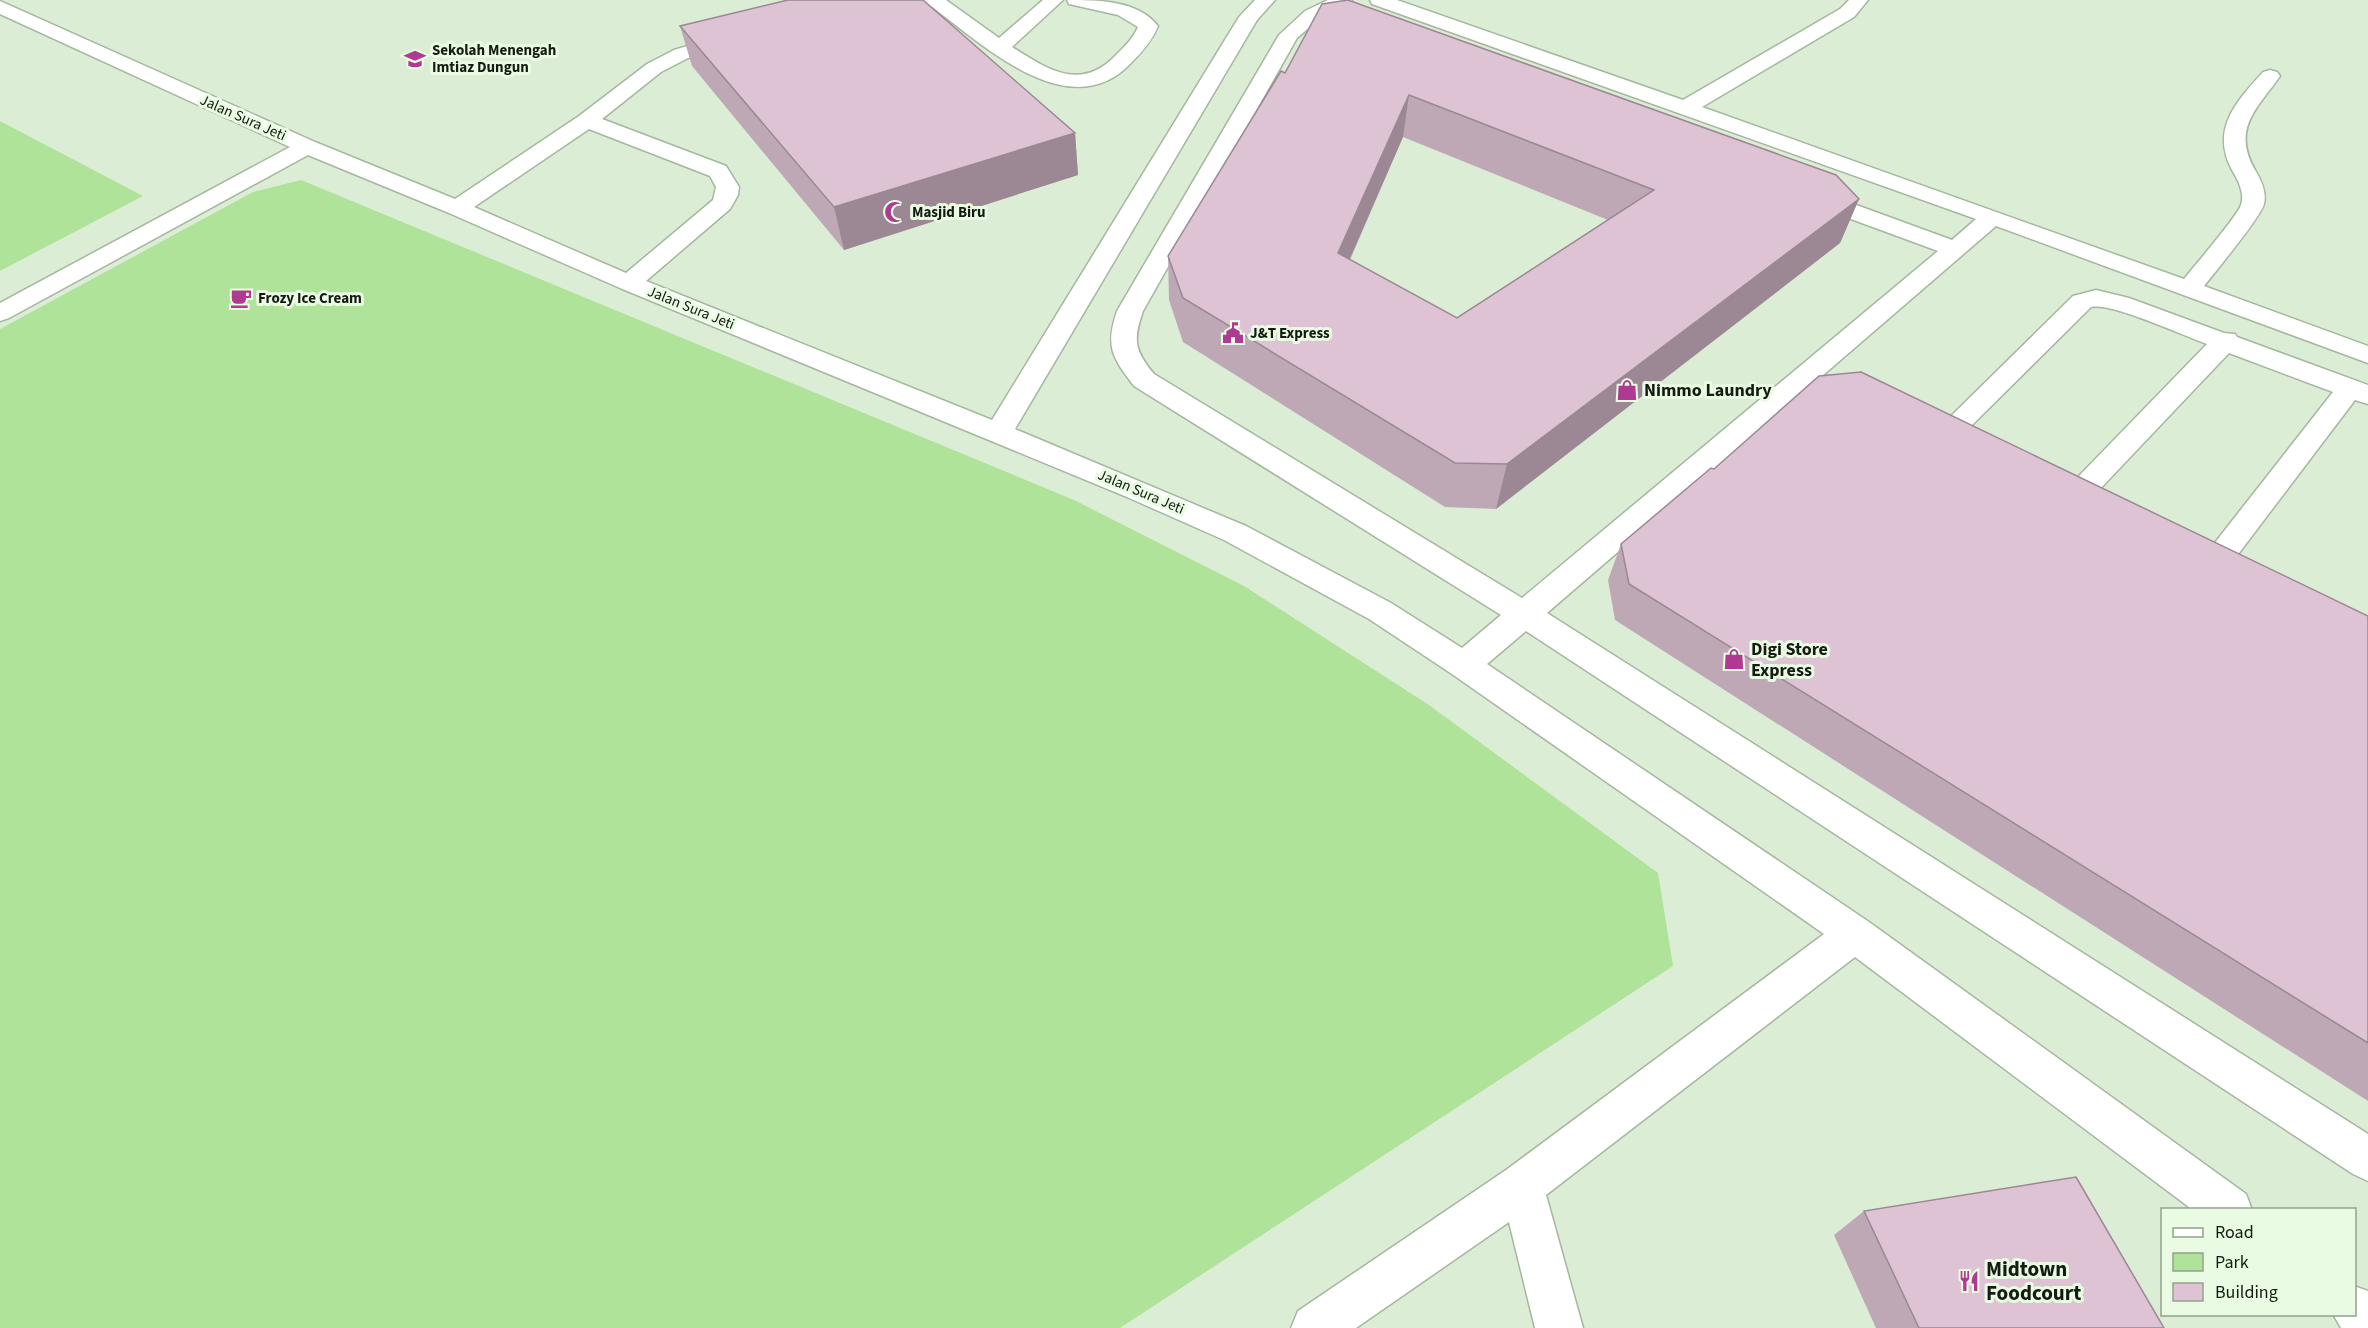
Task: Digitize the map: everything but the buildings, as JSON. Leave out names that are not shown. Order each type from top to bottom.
[{"type":"street","points":[[863,14],[935,0],[1042,74],[1065,81],[1094,80],[1115,69],[1145,35],[1148,26],[1141,18],[1128,12],[1076,0]]},
{"type":"street","points":[[1001,46],[1054,0]]},
{"type":"street","points":[[999,432],[1249,17],[1266,0]]},
{"type":"street","points":[[1379,0],[1993,217],[2368,355]]},
{"type":"street","points":[[1685,108],[1846,13],[1859,0]]},
{"type":"street","name":"Jalan Sura Jeti","points":[[0,7],[306,147],[457,208],[629,284],[999,432],[1137,490],[1235,534],[1380,611],[1464,665],[1855,934],[2229,1208]]},
{"type":"street","points":[[1330,12],[1289,36],[1130,311],[1121,335],[1125,357],[1144,380],[1524,614],[2368,1159]]},
{"type":"street","points":[[457,208],[587,121],[654,68],[704,46],[746,35]]},
{"type":"street","points":[[2189,289],[2252,207],[2254,193],[2234,144],[2236,125],[2243,109],[2270,76]]},
{"type":"street","points":[[587,121],[718,171],[728,182],[728,193],[722,204],[629,284]]},
{"type":"street","points":[[0,313],[306,147]]},
{"type":"street","points":[[1789,189],[1955,249]]},
{"type":"street","points":[[1464,665],[1993,217]]},
{"type":"street","points":[[1959,422],[2082,301],[2096,298],[2120,303],[2226,340],[2359,391],[2225,549]]},
{"type":"street","points":[[2088,484],[2226,340]]},
{"type":"street","points":[[1826,359],[1857,373]]},
{"type":"street","points":[[1315,1328],[1522,1186],[1855,934]]},
{"type":"street","points":[[1522,1186],[1559,1328]]},
{"type":"street","points":[[2356,1310],[2368,1320]]},
{"type":"green space","points":[[0,121],[143,196],[0,271]]},
{"type":"green space","points":[[301,180],[1074,500],[1244,586],[1429,705],[1658,873],[1673,966],[1120,1328],[0,1328],[0,329],[253,192]]},
{"type":"place","name":"Sekolah Menengah Imtiaz Dungun","points":[[415,59]]},
{"type":"place","name":"Masjid Biru","points":[[895,212]]},
{"type":"place","name":"Frozy Ice Cream","points":[[241,298]]},
{"type":"place","name":"J&T Express","points":[[1233,333]]},
{"type":"place","name":"Nimmo Laundry","points":[[1627,390]]},
{"type":"place","name":"Digi Store Express","points":[[1734,659]]},
{"type":"place","name":"Midtown Foodcourt","points":[[1969,1281]]}]
